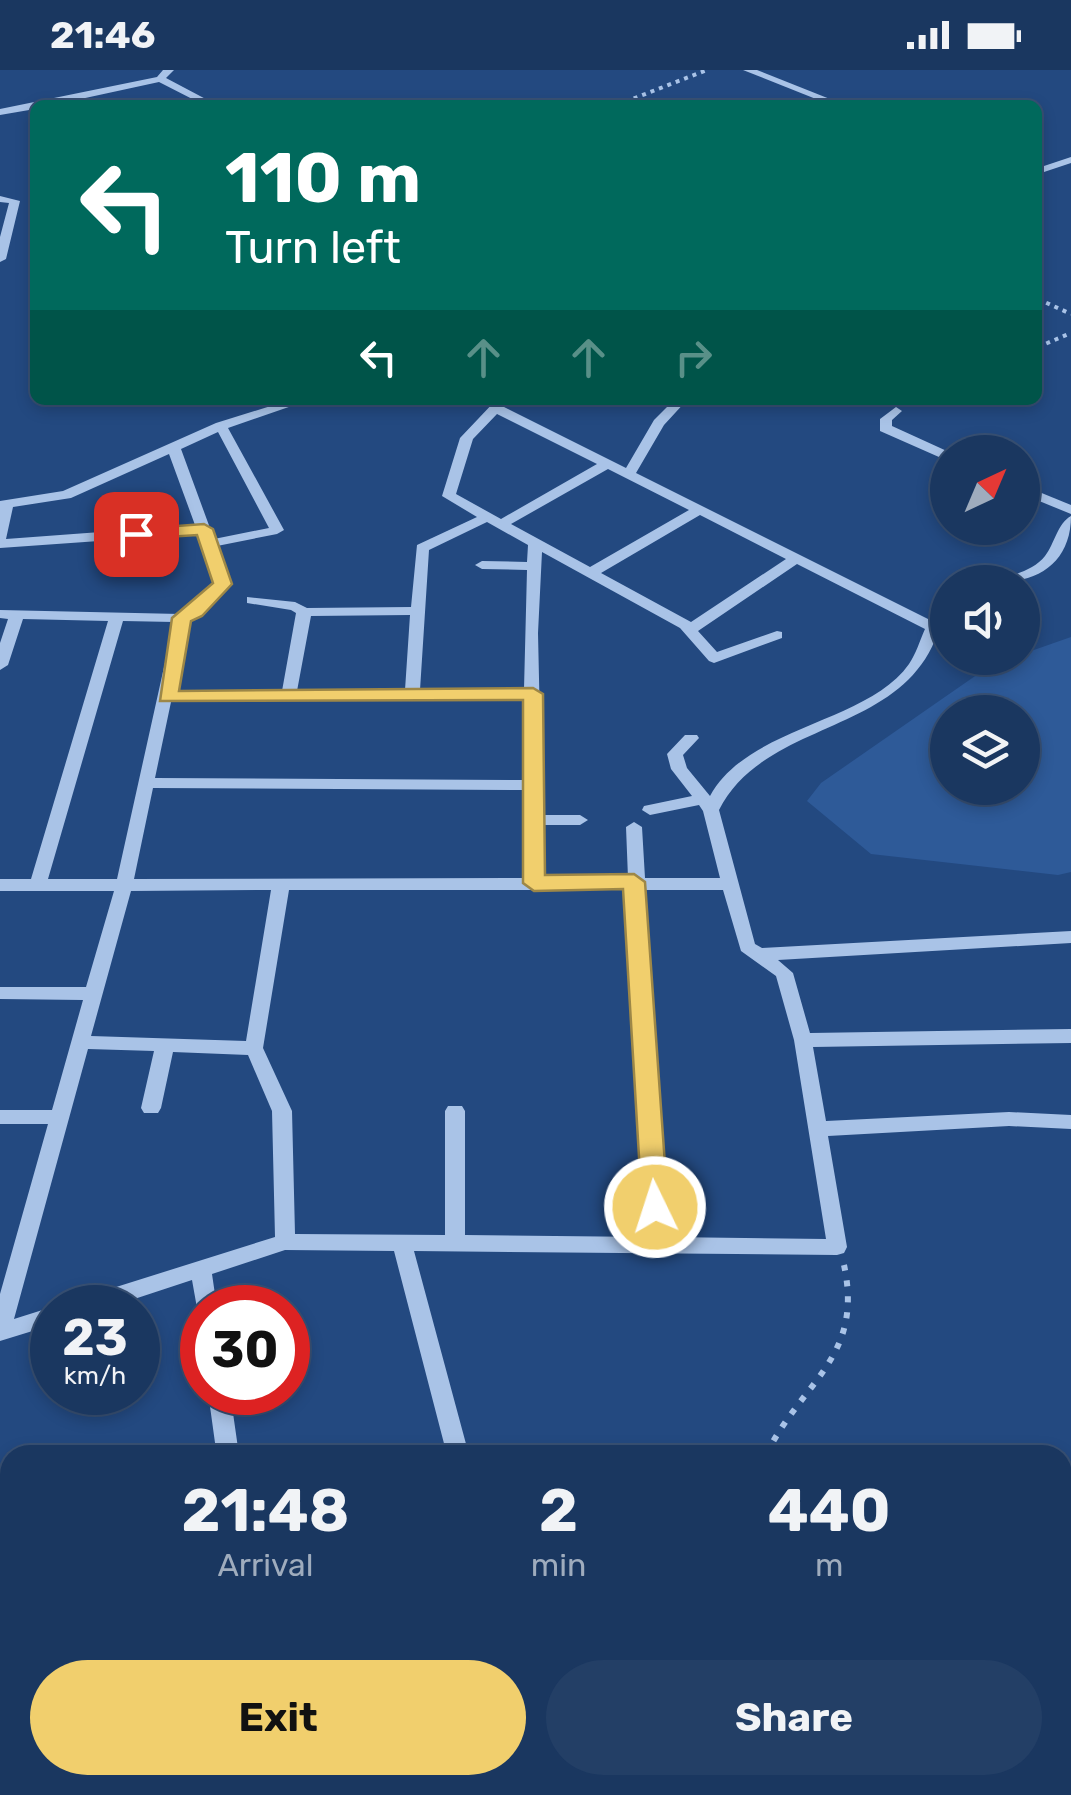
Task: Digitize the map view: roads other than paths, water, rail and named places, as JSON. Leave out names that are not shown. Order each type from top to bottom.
[{"type":"street","points":[[73,100],[160,79],[169,70]]},
{"type":"street","points":[[748,70],[827,100]]},
{"type":"street","points":[[160,79],[202,100]]},
{"type":"street","points":[[0,112],[30,106]]},
{"type":"street","points":[[1042,170],[1071,160]]},
{"type":"street","points":[[0,199],[15,201],[0,259]]},
{"type":"street","points":[[220,426],[277,530],[206,537],[0,541],[4,505],[66,495],[220,426],[288,405]]},
{"type":"street","points":[[499,405],[467,438],[449,496],[689,630],[714,658],[776,634]]},
{"type":"street","points":[[502,405],[628,475],[930,626]]},
{"type":"street","points":[[628,475],[659,423],[676,405]]},
{"type":"street","points":[[896,411],[886,419],[885,428],[930,449]]},
{"type":"street","points":[[0,614],[182,618],[195,612],[223,584],[173,446]]},
{"type":"street","points":[[412,694],[422,548],[494,520],[607,464]]},
{"type":"street","points":[[1040,497],[1071,510]]},
{"type":"street","points":[[591,573],[698,510]]},
{"type":"street","points":[[1040,570],[1056,557],[1071,520]]},
{"type":"street","points":[[534,883],[535,542]]},
{"type":"street","points":[[689,630],[796,559]]},
{"type":"street","points":[[482,565],[534,566]]},
{"type":"street","points":[[252,600],[295,606],[304,612],[418,611]]},
{"type":"street","points":[[289,695],[304,612]]},
{"type":"street","points":[[0,665],[17,614]]},
{"type":"street","points":[[38,884],[116,615]]},
{"type":"street","points":[[30,1323],[0,1332],[11,1254],[59,1117],[124,884],[168,697],[182,618]]},
{"type":"street","points":[[708,804],[756,757],[825,727],[882,694],[916,666],[930,634]]},
{"type":"street","points":[[168,697],[533,694]]},
{"type":"street","points":[[149,1285],[284,1242],[657,1243],[837,1248],[803,1040],[784,974],[746,947],[708,804],[679,769],[676,754],[690,738]]},
{"type":"street","points":[[148,783],[534,785]]},
{"type":"street","points":[[650,810],[708,804]]},
{"type":"street","points":[[534,820],[580,820]]},
{"type":"street","points":[[634,827],[634,882],[657,1243]]},
{"type":"street","points":[[281,884],[254,1048],[282,1112],[284,1242]]},
{"type":"street","points":[[0,885],[729,884]]},
{"type":"street","points":[[755,955],[1071,937]]},
{"type":"street","points":[[0,993],[93,994]]},
{"type":"street","points":[[803,1040],[1071,1036]]},
{"type":"street","points":[[80,1042],[254,1048]]},
{"type":"street","points":[[151,1108],[166,1045]]},
{"type":"street","points":[[455,1111],[456,1243]]},
{"type":"street","points":[[0,1117],[59,1117]]},
{"type":"street","points":[[817,1129],[1008,1118],[1071,1122]]},
{"type":"street","points":[[402,1244],[455,1445]]},
{"type":"street","points":[[201,1268],[204,1285]]},
{"type":"street","points":[[222,1415],[227,1445]]}]
